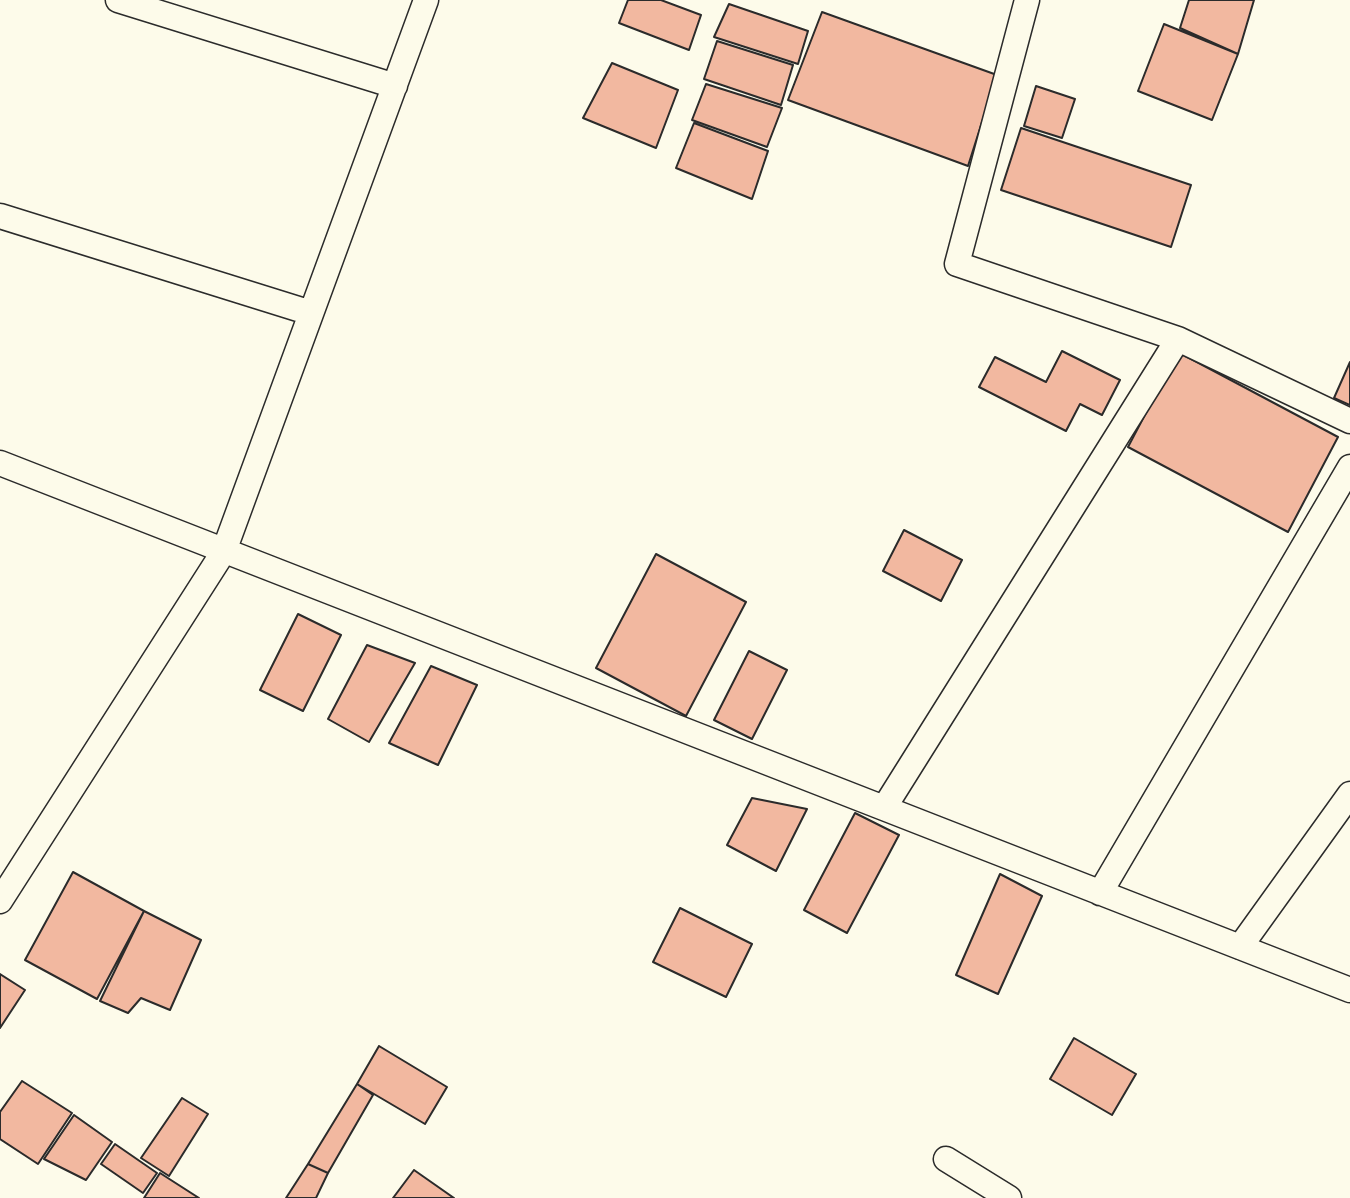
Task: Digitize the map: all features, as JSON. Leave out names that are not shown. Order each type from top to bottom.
[{"type":"street","points":[[118,0],[395,86]]},
{"type":"street","points":[[0,901],[224,551],[426,0]]},
{"type":"street","points":[[1027,0],[957,264],[1178,339],[1350,421]]},
{"type":"street","points":[[0,216],[311,313]]},
{"type":"street","points":[[884,808],[1178,339]]},
{"type":"street","points":[[0,463],[1350,990]]},
{"type":"street","points":[[1100,892],[1350,467]]},
{"type":"street","points":[[1240,947],[1350,794]]},
{"type":"street","points":[[946,1160],[1009,1198]]},
{"type":"building","points":[[628,0],[661,0],[701,15],[689,50],[619,23]]},
{"type":"building","points":[[1189,0],[1254,0],[1238,54],[1180,28]]},
{"type":"building","points":[[729,4],[808,31],[798,64],[714,37]]},
{"type":"building","points":[[822,12],[997,75],[968,166],[788,100]]},
{"type":"building","points":[[1164,24],[1238,54],[1212,120],[1138,91]]},
{"type":"building","points":[[717,41],[793,65],[781,105],[704,79]]},
{"type":"building","points":[[612,63],[678,90],[656,148],[583,118]]},
{"type":"building","points":[[706,84],[782,108],[767,147],[692,120]]},
{"type":"building","points":[[1036,86],[1075,99],[1062,138],[1024,126]]},
{"type":"building","points":[[694,123],[768,151],[752,199],[676,168]]},
{"type":"building","points":[[1021,128],[1191,185],[1171,247],[1001,190]]},
{"type":"building","points":[[1062,351],[1120,380],[1102,415],[1080,404],[1066,431],[979,387],[995,357],[1046,382]]},
{"type":"building","points":[[1178,352],[1338,437],[1288,532],[1128,447]]},
{"type":"building","points":[[1350,362],[1350,405],[1334,398]]},
{"type":"building","points":[[904,530],[962,560],[941,601],[883,571]]},
{"type":"building","points":[[656,554],[746,602],[686,716],[596,668]]},
{"type":"building","points":[[298,614],[341,635],[303,711],[260,690]]},
{"type":"building","points":[[367,645],[415,663],[369,742],[328,719]]},
{"type":"building","points":[[749,651],[787,670],[752,739],[714,720]]},
{"type":"building","points":[[431,666],[477,685],[438,765],[389,743]]},
{"type":"building","points":[[752,798],[807,809],[776,871],[727,845]]},
{"type":"building","points":[[855,813],[899,835],[847,933],[804,910]]},
{"type":"building","points":[[73,872],[144,911],[97,999],[25,960]]},
{"type":"building","points":[[1000,874],[1042,896],[998,994],[956,975]]},
{"type":"building","points":[[680,908],[752,944],[726,997],[653,962]]},
{"type":"building","points":[[144,911],[201,940],[170,1010],[141,998],[128,1013],[100,1001]]},
{"type":"building","points":[[0,974],[25,990],[0,1028]]},
{"type":"building","points":[[1074,1038],[1136,1074],[1112,1115],[1050,1079]]},
{"type":"building","points":[[379,1046],[447,1087],[425,1124],[357,1084]]},
{"type":"building","points":[[22,1081],[72,1113],[38,1164],[0,1139],[0,1112]]},
{"type":"building","points":[[357,1084],[373,1095],[328,1173],[308,1164]]},
{"type":"building","points":[[182,1098],[208,1114],[169,1176],[141,1158]]},
{"type":"building","points":[[74,1115],[112,1142],[86,1180],[44,1159]]},
{"type":"building","points":[[115,1144],[157,1173],[143,1193],[101,1164]]},
{"type":"building","points":[[308,1164],[328,1173],[316,1198],[286,1198]]},
{"type":"building","points":[[414,1170],[454,1198],[393,1198]]},
{"type":"building","points":[[160,1173],[199,1198],[144,1198]]}]
